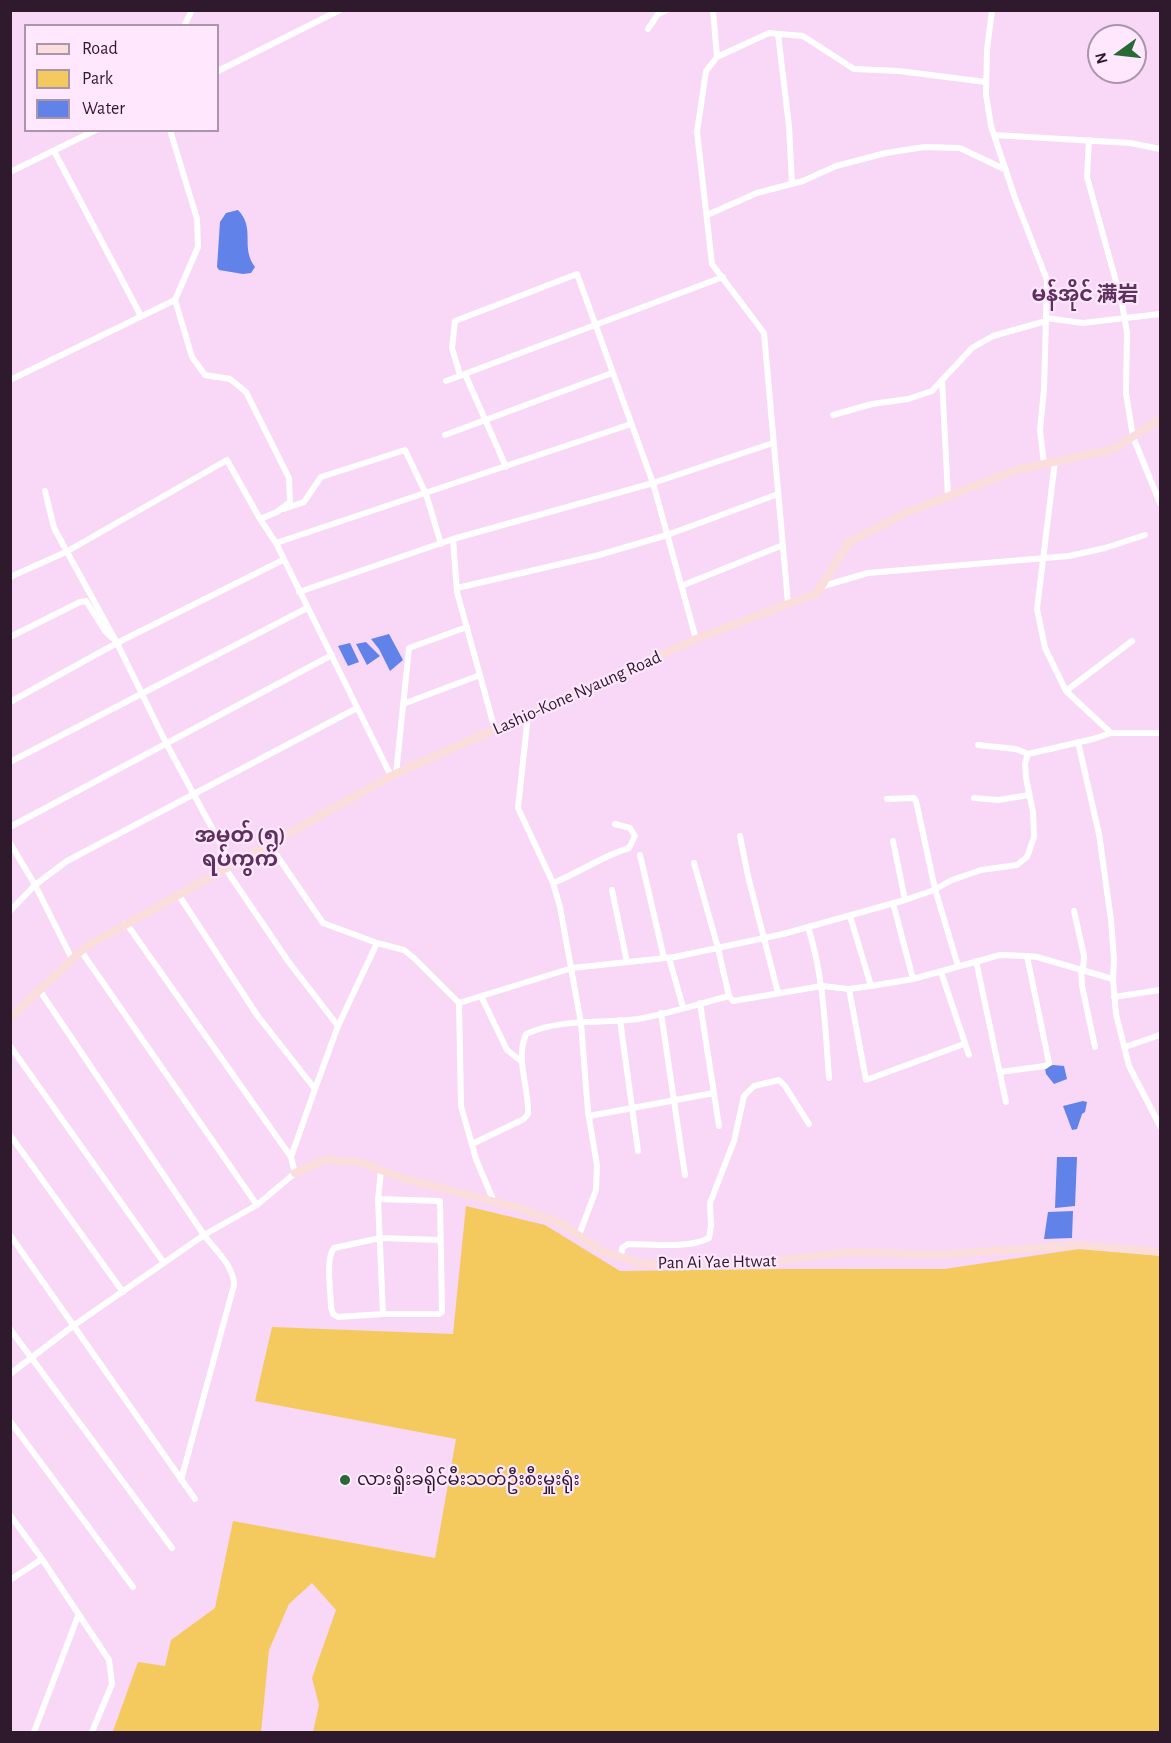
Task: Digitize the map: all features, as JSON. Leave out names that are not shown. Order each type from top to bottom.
[{"type":"main road","name":"Lashio-Kone Nyaung Road","points":[[10,1018],[81,951],[126,923],[394,775],[696,639],[817,593],[849,542],[908,512],[1016,470],[1114,449],[1161,419]]},
{"type":"main road","name":"Pan Ai Yae Htwat","points":[[295,1173],[326,1160],[359,1162],[381,1171],[560,1223],[602,1251],[639,1263],[676,1265],[783,1261],[850,1252],[937,1255],[1079,1245],[1161,1252]]},
{"type":"street","points":[[185,24],[192,10]]},
{"type":"street","points":[[219,70],[340,10]]},
{"type":"street","points":[[648,29],[658,14],[667,10]]},
{"type":"street","points":[[714,10],[717,57]]},
{"type":"street","points":[[992,10],[987,50],[986,94],[994,135],[1047,280],[1044,389],[1040,430],[1044,464]]},
{"type":"street","points":[[788,603],[764,333],[712,264],[697,132],[706,70],[717,57],[769,33],[803,36],[854,69],[899,70],[986,82]]},
{"type":"street","points":[[778,34],[789,126],[792,184]]},
{"type":"street","points":[[10,172],[92,132]]},
{"type":"street","points":[[171,132],[197,219],[198,247],[175,300],[192,357],[205,375],[230,380],[246,392],[290,478],[290,502],[277,512]]},
{"type":"street","points":[[994,135],[1130,143],[1161,149]]},
{"type":"street","points":[[1089,140],[1087,177],[1125,319],[1127,333],[1126,393],[1133,437],[1161,503]]},
{"type":"street","points":[[707,215],[757,193],[803,181],[836,166],[886,153],[924,147],[960,148],[1006,170]]},
{"type":"street","points":[[54,151],[141,316]]},
{"type":"street","points":[[506,467],[452,348],[455,321],[577,274],[652,483],[696,639]]},
{"type":"street","points":[[446,381],[723,277]]},
{"type":"street","points":[[10,380],[175,300]]},
{"type":"street","points":[[833,415],[872,404],[908,399],[932,391],[972,348],[993,336],[1046,320],[1083,323],[1161,314]]},
{"type":"street","points":[[445,435],[612,373]]},
{"type":"street","points":[[942,380],[948,496]]},
{"type":"street","points":[[276,543],[631,424]]},
{"type":"street","points":[[299,592],[453,539],[652,483],[773,443]]},
{"type":"street","points":[[260,519],[304,502],[321,477],[405,450],[426,494],[441,543]]},
{"type":"street","points":[[10,577],[66,552],[227,460],[276,543],[357,708],[394,775]]},
{"type":"street","points":[[1055,461],[1038,609],[1045,648],[1066,691],[1111,733]]},
{"type":"street","points":[[45,491],[54,528],[117,643],[166,743],[195,794],[229,866],[288,961],[338,1026]]},
{"type":"street","points":[[457,588],[599,555],[667,535],[778,494]]},
{"type":"street","points":[[820,587],[868,573],[1069,556],[1105,548],[1145,535]]},
{"type":"street","points":[[453,539],[457,588],[495,730]]},
{"type":"street","points":[[681,586],[783,544]]},
{"type":"street","points":[[10,702],[117,643],[283,560]]},
{"type":"street","points":[[10,637],[86,601],[105,632],[117,643]]},
{"type":"street","points":[[10,762],[307,608]]},
{"type":"street","points":[[394,775],[409,648],[467,627]]},
{"type":"street","points":[[1066,691],[1132,640]]},
{"type":"street","points":[[10,827],[332,655]]},
{"type":"street","points":[[403,704],[480,675]]},
{"type":"street","points":[[10,911],[35,885],[67,861],[357,708]]},
{"type":"street","points":[[528,715],[518,808],[553,883],[572,968],[581,1023],[588,1116],[597,1165],[596,1190],[579,1235]]},
{"type":"street","points":[[978,745],[1016,749],[1028,754],[1111,733],[1161,733]]},
{"type":"street","points":[[1078,742],[1099,834],[1111,920],[1116,1014],[1129,1066],[1161,1126]]},
{"type":"street","points":[[459,1003],[572,968],[667,958],[808,927],[905,900],[981,870],[1017,865],[1027,857],[1034,837],[1034,812],[1029,795],[1025,763],[1028,754]]},
{"type":"street","points":[[974,798],[998,800],[1029,795]]},
{"type":"street","points":[[887,799],[914,798],[935,889],[958,966]]},
{"type":"street","points":[[553,883],[617,851],[629,848],[635,836],[630,828],[615,824]]},
{"type":"street","points":[[741,836],[748,876],[778,993]]},
{"type":"street","points":[[893,841],[905,900]]},
{"type":"street","points":[[10,843],[35,885],[72,959]]},
{"type":"street","points":[[268,844],[323,923],[377,943],[404,950],[459,1003],[461,1106],[476,1159],[494,1202]]},
{"type":"street","points":[[640,855],[667,958],[683,1007]]},
{"type":"street","points":[[694,862],[729,996],[733,1001],[822,986],[849,989],[913,979],[1000,955],[1037,957],[1113,979]]},
{"type":"street","points":[[612,890],[627,962]]},
{"type":"street","points":[[178,894],[257,1015],[315,1089]]},
{"type":"street","points":[[893,903],[913,979]]},
{"type":"street","points":[[1074,911],[1084,957],[1082,986],[1095,1047]]},
{"type":"street","points":[[850,916],[871,986]]},
{"type":"street","points":[[10,1374],[73,1326],[204,1235],[257,1205],[295,1173],[291,1157],[126,923]]},
{"type":"street","points":[[808,927],[822,986],[828,1078]]},
{"type":"street","points":[[291,1157],[338,1026],[377,943]]},
{"type":"street","points":[[81,951],[257,1205]]},
{"type":"street","points":[[1000,1072],[1046,1066],[1049,1063],[1027,956]]},
{"type":"street","points":[[976,961],[1006,1102]]},
{"type":"street","points":[[941,972],[969,1055]]},
{"type":"street","points":[[849,989],[866,1080],[964,1044]]},
{"type":"street","points":[[1114,997],[1161,990]]},
{"type":"street","points":[[40,991],[204,1235],[231,1269],[234,1285],[181,1480]]},
{"type":"street","points":[[481,996],[507,1050],[521,1061]]},
{"type":"street","points":[[472,1144],[524,1119],[528,1114],[521,1061],[522,1045],[526,1034],[555,1026],[637,1019],[729,996]]},
{"type":"street","points":[[700,1004],[719,1126]]},
{"type":"street","points":[[661,1013],[685,1175]]},
{"type":"street","points":[[620,1020],[634,1108],[638,1151]]},
{"type":"street","points":[[1125,1047],[1161,1035]]},
{"type":"street","points":[[10,1046],[164,1263]]},
{"type":"street","points":[[621,1258],[622,1248],[628,1244],[686,1245],[699,1243],[709,1238],[711,1203],[734,1141],[744,1096],[754,1086],[779,1080],[809,1124]]},
{"type":"street","points":[[588,1116],[714,1093]]},
{"type":"street","points":[[10,1135],[123,1292]]},
{"type":"street","points":[[381,1171],[378,1199],[383,1314]]},
{"type":"street","points":[[378,1199],[437,1199],[440,1201],[442,1312],[439,1314],[338,1317],[333,1314],[329,1261],[330,1253],[340,1246],[380,1238],[440,1240]]},
{"type":"street","points":[[10,1235],[195,1498]]},
{"type":"street","points":[[10,1329],[172,1548]]},
{"type":"street","points":[[10,1421],[133,1587]]},
{"type":"street","points":[[10,1515],[109,1660],[112,1684],[92,1732]]},
{"type":"street","points":[[10,1580],[42,1559]]},
{"type":"street","points":[[34,1732],[78,1616]]},
{"type":"green space","points":[[466,1206],[545,1225],[620,1271],[944,1269],[1079,1249],[1160,1255],[1160,1732],[313,1732],[319,1705],[312,1678],[336,1610],[312,1583],[289,1604],[269,1650],[261,1732],[113,1731],[138,1662],[165,1666],[171,1640],[215,1608],[233,1521],[435,1558],[456,1439],[255,1401],[272,1327],[453,1334]]},
{"type":"water","points":[[238,210],[246,224],[249,252],[255,267],[251,273],[219,270],[217,267],[220,222],[226,213]]},
{"type":"water","points":[[389,634],[403,660],[390,671],[371,639]]},
{"type":"water","points":[[366,642],[380,656],[367,665],[356,644]]},
{"type":"water","points":[[350,643],[359,662],[348,666],[338,646]]},
{"type":"water","points":[[1053,1065],[1064,1066],[1067,1079],[1054,1084],[1046,1074],[1045,1068]]},
{"type":"water","points":[[1087,1102],[1085,1112],[1082,1114],[1077,1129],[1072,1130],[1063,1106]]},
{"type":"water","points":[[1057,1157],[1077,1157],[1075,1206],[1055,1208]]},
{"type":"water","points":[[1073,1211],[1072,1238],[1044,1239],[1048,1212]]},
{"type":"place","name":"လားရှိုးခရိုင်မီးသတ်ဦးစီးမှူးရုံး","points":[[345,1480]]},
{"type":"district","name":"မန်အိုင် 满岩","points":[[1085,295]]},
{"type":"district","name":"အမှတ် (၅) ရပ်ကွက်","points":[[240,848]]}]
